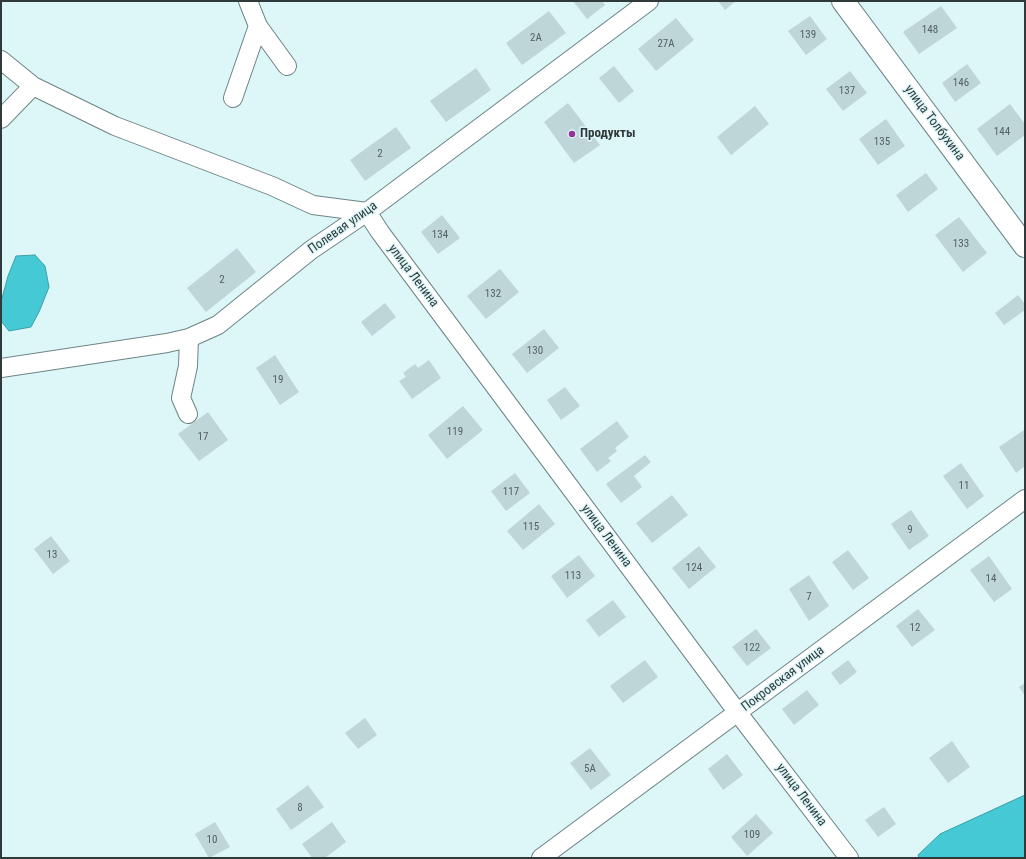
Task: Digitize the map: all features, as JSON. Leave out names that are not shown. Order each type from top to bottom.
[{"type":"main road","name":"улица Толбухина","points":[[843,1],[1025,246]]},
{"type":"street","points":[[248,1],[258,26],[286,66]]},
{"type":"street","name":"Полевая улица","points":[[1,368],[167,343],[189,338],[218,325],[311,250],[367,212],[649,1]]},
{"type":"street","points":[[233,98],[258,26]]},
{"type":"street","points":[[1,60],[33,86],[114,126],[272,186],[313,205],[367,212]]},
{"type":"street","points":[[1,119],[33,86]]},
{"type":"street","name":"улица Ленина","points":[[367,212],[380,232],[738,713],[849,858]]},
{"type":"street","points":[[188,414],[181,398],[188,366],[189,338]]},
{"type":"street","name":"Покровская улица","points":[[542,858],[1025,499]]},
{"type":"water","points":[[35,255],[45,266],[49,287],[31,327],[9,331],[1,321],[1,302],[8,276],[16,256]]},
{"type":"water","points":[[1025,795],[1025,858],[919,858],[918,855],[940,834]]},
{"type":"building","points":[[573,1],[602,1],[605,5],[587,19]]},
{"type":"building","points":[[718,1],[736,1],[725,10]]},
{"type":"building","points":[[941,6],[957,28],[919,54],[903,32]]},
{"type":"building","points":[[549,11],[566,33],[522,65],[506,43]]},
{"type":"building","points":[[810,16],[827,39],[806,55],[788,31]]},
{"type":"building","points":[[676,18],[694,40],[656,71],[638,49]]},
{"type":"building","points":[[967,64],[981,83],[955,102],[942,83]]},
{"type":"building","points":[[614,66],[634,91],[619,103],[599,78]]},
{"type":"building","points":[[476,68],[491,90],[446,122],[430,101]]},
{"type":"building","points":[[850,71],[867,93],[843,111],[826,89]]},
{"type":"building","name":"Продукты","points":[[568,103],[600,145],[574,163],[544,122]]},
{"type":"building","points":[[1010,104],[1025,124],[1025,135],[997,156],[977,129]]},
{"type":"building","points":[[755,106],[769,124],[731,155],[717,137]]},
{"type":"building","points":[[886,119],[905,146],[878,165],[859,139]]},
{"type":"building","points":[[396,127],[411,148],[365,181],[350,160]]},
{"type":"building","points":[[926,173],[938,189],[908,212],[896,195]]},
{"type":"building","points":[[442,215],[460,238],[438,254],[421,232]]},
{"type":"building","points":[[959,217],[987,253],[963,272],[935,235]]},
{"type":"building","points":[[237,248],[256,272],[206,312],[187,288]]},
{"type":"building","points":[[500,269],[519,292],[486,319],[467,296]]},
{"type":"building","points":[[1018,295],[1025,304],[1025,310],[1004,325],[995,313]]},
{"type":"building","points":[[385,303],[396,317],[372,336],[361,322]]},
{"type":"building","points":[[544,329],[559,348],[527,373],[512,354]]},
{"type":"building","points":[[275,355],[299,392],[280,405],[256,368]]},
{"type":"building","points":[[429,360],[441,378],[412,399],[399,381],[406,377],[403,373],[415,364],[418,368]]},
{"type":"building","points":[[565,387],[580,406],[561,420],[547,400]]},
{"type":"building","points":[[463,406],[483,430],[447,459],[428,435]]},
{"type":"building","points":[[208,412],[228,440],[199,461],[178,434]]},
{"type":"building","points":[[617,421],[629,437],[615,448],[617,451],[608,458],[611,461],[597,472],[580,449]]},
{"type":"building","points":[[1024,430],[1025,466],[1016,473],[999,447]]},
{"type":"building","points":[[645,455],[651,462],[634,476],[642,487],[621,503],[606,484]]},
{"type":"building","points":[[961,463],[984,496],[967,509],[943,476]]},
{"type":"building","points":[[515,473],[530,493],[506,511],[491,491]]},
{"type":"building","points":[[672,495],[688,515],[652,543],[636,523]]},
{"type":"building","points":[[539,504],[555,524],[523,550],[507,531]]},
{"type":"building","points":[[911,510],[929,536],[909,550],[891,524]]},
{"type":"building","points":[[51,536],[70,561],[53,574],[34,549]]},
{"type":"building","points":[[699,546],[716,567],[689,589],[672,568]]},
{"type":"building","points":[[848,550],[869,578],[853,590],[832,562]]},
{"type":"building","points":[[579,555],[595,576],[567,598],[551,576]]},
{"type":"building","points":[[989,556],[1012,589],[994,602],[970,570]]},
{"type":"building","points":[[809,575],[829,606],[809,621],[789,589]]},
{"type":"building","points":[[613,600],[626,617],[599,637],[586,620]]},
{"type":"building","points":[[918,609],[935,630],[912,647],[896,626]]},
{"type":"building","points":[[756,629],[771,648],[747,666],[732,647]]},
{"type":"building","points":[[645,660],[658,677],[623,703],[610,686]]},
{"type":"building","points":[[848,660],[857,672],[840,685],[831,673]]},
{"type":"building","points":[[1025,683],[1025,696],[1019,687]]},
{"type":"building","points":[[807,690],[819,705],[794,725],[782,709]]},
{"type":"building","points":[[365,718],[377,735],[358,749],[345,733]]},
{"type":"building","points":[[952,741],[970,767],[948,783],[929,758]]},
{"type":"building","points":[[590,748],[611,775],[591,790],[570,763]]},
{"type":"building","points":[[727,754],[743,775],[723,790],[708,769]]},
{"type":"building","points":[[308,785],[324,807],[291,830],[276,809]]},
{"type":"building","points":[[884,807],[896,824],[878,837],[865,820]]},
{"type":"building","points":[[756,814],[773,833],[747,856],[731,837]]},
{"type":"building","points":[[215,822],[230,847],[209,858],[195,834]]},
{"type":"building","points":[[332,822],[346,842],[325,858],[312,858],[302,844]]},
{"type":"place","name":"Продукты","points":[[572,134]]}]
